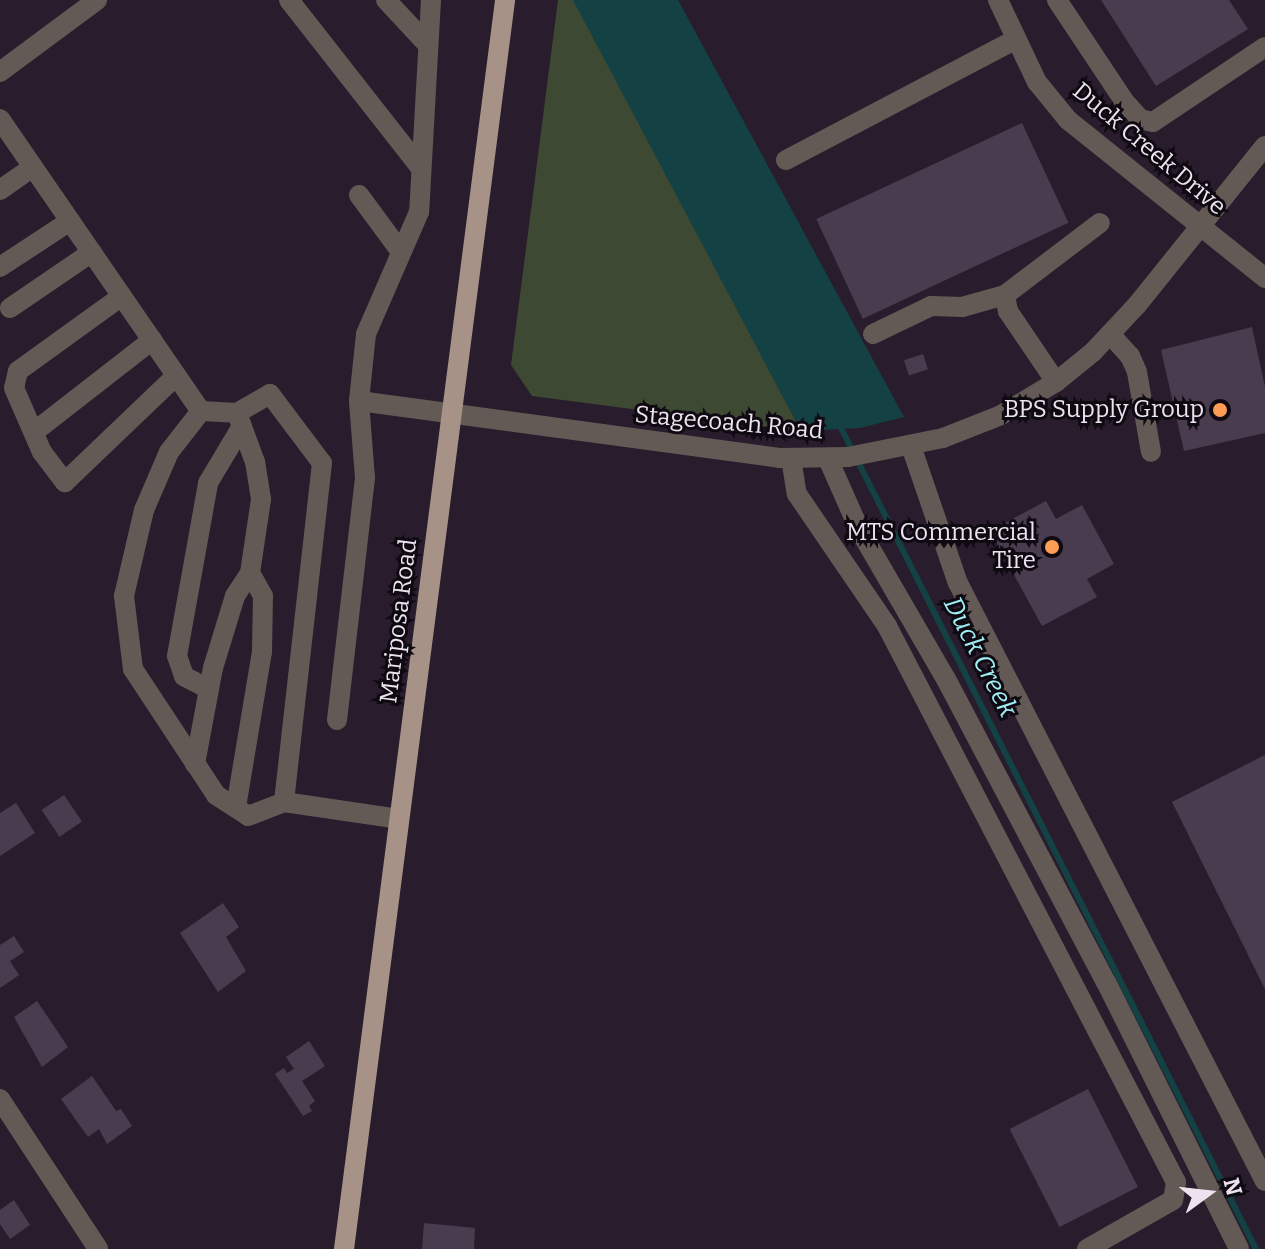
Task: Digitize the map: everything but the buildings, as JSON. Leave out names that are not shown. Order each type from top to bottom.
[{"type":"main road","name":"Mariposa Road","points":[[344,1249],[505,0]]},
{"type":"street","points":[[0,72],[97,0]]},
{"type":"street","points":[[289,0],[420,167]]},
{"type":"street","points":[[386,0],[428,45]]},
{"type":"street","points":[[337,720],[365,478],[359,401],[366,334],[419,212],[431,0]]},
{"type":"street","name":"Duck Creek Drive","points":[[998,0],[1037,82],[1068,120],[1265,278]]},
{"type":"street","points":[[1057,0],[1124,101],[1140,119],[1153,122],[1265,47]]},
{"type":"street","points":[[786,160],[1015,40]]},
{"type":"street","points":[[0,119],[201,411],[239,420]]},
{"type":"street","name":"Stagecoach Road","points":[[359,401],[452,416],[791,458],[828,459],[911,446],[1001,415],[1056,382],[1110,334],[1265,146]]},
{"type":"street","points":[[0,190],[33,167]]},
{"type":"street","points":[[359,195],[401,252]]},
{"type":"street","points":[[0,267],[70,221]]},
{"type":"street","points":[[873,334],[931,306],[962,307],[1005,295],[1100,223]]},
{"type":"street","points":[[10,308],[92,252]]},
{"type":"street","points":[[1005,295],[1008,311],[1056,382]]},
{"type":"street","points":[[122,296],[18,371],[14,388],[42,452],[65,482],[176,376]]},
{"type":"street","points":[[1110,334],[1130,356],[1137,372],[1151,452]]},
{"type":"street","points":[[34,432],[152,340]]},
{"type":"street","points":[[209,689],[184,676],[177,656],[208,483],[239,420],[270,394],[322,463],[284,802]]},
{"type":"street","points":[[201,411],[169,452],[150,495],[124,596],[133,669],[216,795],[248,816],[284,802],[399,819]]},
{"type":"street","points":[[195,764],[209,689],[235,596],[250,573],[261,499],[255,462],[239,420]]},
{"type":"street","points":[[911,446],[958,583],[1265,1181]]},
{"type":"street","points":[[791,458],[797,494],[887,626],[1176,1182],[1173,1200],[1087,1249]]},
{"type":"street","points":[[828,459],[859,529],[946,679],[1106,982],[1239,1249]]},
{"type":"street","points":[[236,807],[262,652],[263,596],[250,573]]},
{"type":"street","points":[[0,1099],[98,1249]]},
{"type":"shaded area","points":[[558,0],[573,0],[578,5],[801,431],[532,396],[511,365]]},
{"type":"shaded area","points":[[573,0],[678,0],[904,417],[860,428],[801,431]]},
{"type":"waterway","name":"Duck Creek","points":[[839,424],[1256,1249]]},
{"type":"place","name":"BPS Supply Group","points":[[1220,410]]},
{"type":"place","name":"MTS Commercial Tire","points":[[1052,547]]}]
